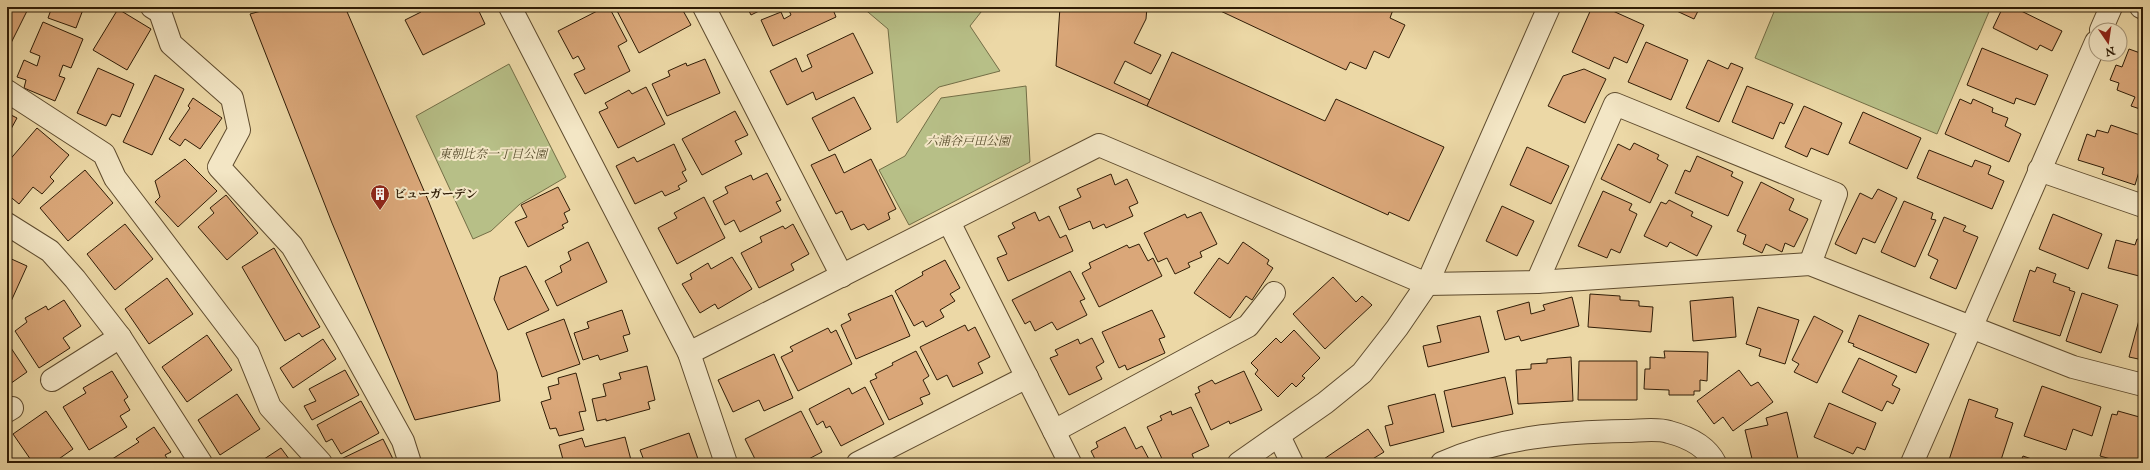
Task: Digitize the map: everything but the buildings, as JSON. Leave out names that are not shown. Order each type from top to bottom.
[{"type":"street","points":[[152,7],[160,12],[171,44],[232,98],[239,130],[219,167],[292,246],[403,441],[410,463]]},
{"type":"street","points":[[510,7],[689,353],[726,463]]},
{"type":"street","points":[[704,7],[842,276]]},
{"type":"street","points":[[1239,463],[1325,403],[1362,372],[1397,328],[1427,284],[1549,7]]},
{"type":"street","points":[[2104,22],[2111,7]]},
{"type":"street","points":[[1912,463],[2088,60]]},
{"type":"street","points":[[7,91],[104,154],[115,178],[248,353],[270,407],[320,463]]},
{"type":"street","points":[[1537,282],[1615,104],[1836,194],[1810,264]]},
{"type":"street","points":[[689,353],[1099,145],[1427,284],[1537,282],[1810,264],[1970,328],[2073,367],[2143,385]]},
{"type":"street","points":[[2039,170],[2143,206]]},
{"type":"street","points":[[949,222],[1070,463]]},
{"type":"street","points":[[7,224],[50,251],[75,280],[120,337],[201,463]]},
{"type":"street","points":[[1054,431],[1248,326],[1274,293]]},
{"type":"street","points":[[52,380],[120,337]]},
{"type":"street","points":[[858,463],[1027,377]]},
{"type":"street","points":[[1442,463],[1458,456],[1517,439],[1581,432],[1667,431],[1692,440],[1710,452],[1715,463]]},
{"type":"street","points":[[1279,436],[1292,463]]},
{"type":"green space","points":[[862,7],[985,7],[970,26],[1000,71],[939,87],[897,123],[888,29]]},
{"type":"green space","points":[[1776,7],[1991,7],[1937,134],[1755,58]]},
{"type":"green space","name":"東朝比奈一丁目公園","points":[[509,64],[566,177],[520,204],[491,231],[473,239],[416,116]]},
{"type":"green space","name":"六浦谷戸田公園","points":[[1026,86],[1030,162],[909,225],[879,170],[905,156],[941,98]]},
{"type":"place","name":"ビューガーデン","points":[[380,211]]}]
